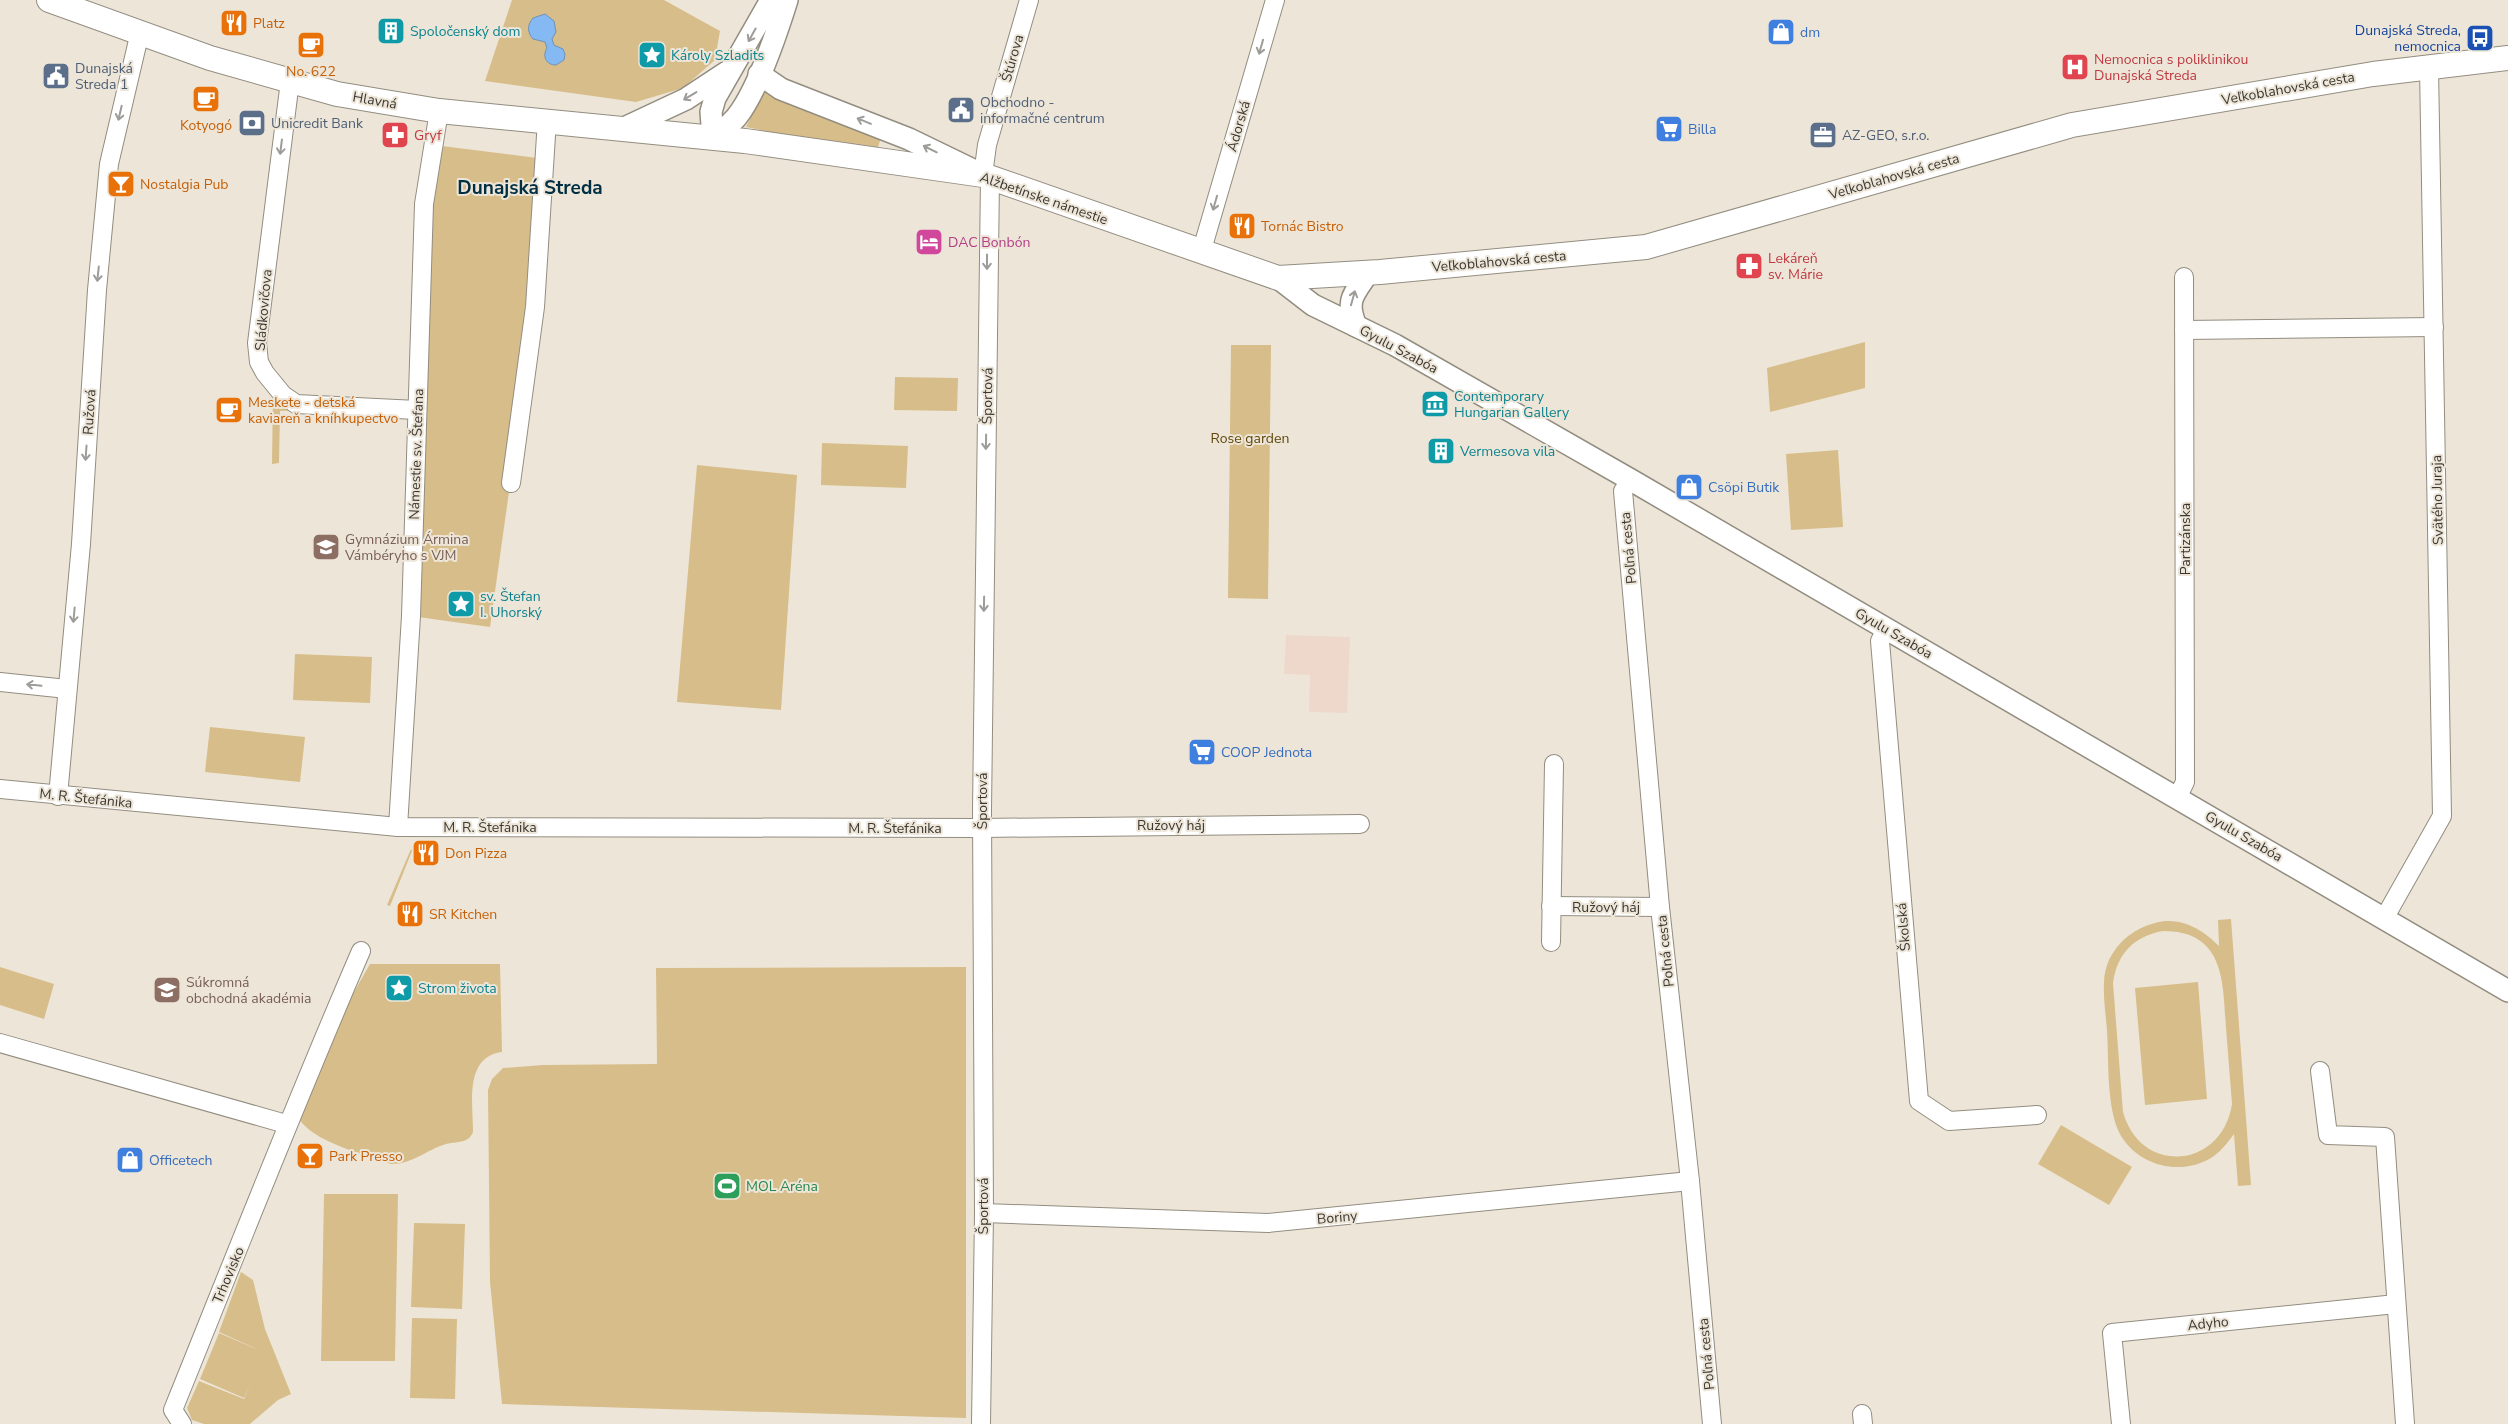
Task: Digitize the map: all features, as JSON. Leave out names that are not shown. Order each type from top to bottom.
[{"type":"main road","name":"Hlavná","points":[[50,0],[210,58],[337,94],[439,111],[713,137]]},
{"type":"main road","name":"Veľkoblahovská cesta","points":[[1278,278],[1368,273],[1646,247],[2072,125],[2162,108],[2373,74],[2508,58]]},
{"type":"main road","name":"Alžbetínske námestie","points":[[713,137],[986,177],[1278,278]]},
{"type":"street","points":[[771,0],[751,39],[731,69],[712,104],[710,121],[713,137],[724,129],[742,110],[759,74],[787,0]]},
{"type":"street","name":"Štúrova","points":[[986,177],[987,144],[1028,0]]},
{"type":"street","name":"Ádorská","points":[[1201,252],[1275,0]]},
{"type":"street","name":"Ružová","points":[[58,796],[81,544],[97,290],[109,164],[140,32]]},
{"type":"street","name":"Svätého Juraja","points":[[2384,917],[2442,816],[2429,68]]},
{"type":"street","points":[[622,128],[686,99],[731,69]]},
{"type":"street","points":[[759,74],[781,89],[909,139],[986,177]]},
{"type":"street","name":"Sládkovičova","points":[[290,81],[257,343],[259,362],[264,373],[283,395],[296,404],[416,410]]},
{"type":"street","name":"Námestie sv. Štefana","points":[[398,827],[411,616],[424,204],[439,111]]},
{"type":"street","points":[[510,483],[535,307],[547,120]]},
{"type":"street","name":"Športová","points":[[981,1424],[984,1213],[982,828],[986,177]]},
{"type":"street","points":[[1356,326],[1350,312],[1353,293],[1368,273]]},
{"type":"street","name":"Partizánska","points":[[2177,798],[2185,782],[2184,277]]},
{"type":"street","name":"Gyulu Szabóa","points":[[1278,278],[1313,304],[1395,345],[1631,480],[2384,917],[2508,991]]},
{"type":"street","points":[[2184,330],[2434,327]]},
{"type":"street","name":"Poľná cesta","points":[[1631,480],[1623,491],[1660,907],[1690,1181],[1712,1424]]},
{"type":"street","name":"Školská","points":[[1886,629],[1880,641],[1919,1101],[1949,1121],[2037,1115]]},
{"type":"street","points":[[0,682],[67,689]]},
{"type":"street","name":"Ružový háj","points":[[1552,942],[1554,764]]},
{"type":"street","name":"M. R. Štefánika","points":[[0,789],[398,827],[982,828]]},
{"type":"street","name":"Ružový háj","points":[[982,828],[1360,824]]},
{"type":"street","name":"Ružový háj","points":[[1552,906],[1660,907]]},
{"type":"street","name":"Trhovisko","points":[[182,1424],[173,1410],[235,1260],[286,1124],[361,951]]},
{"type":"street","points":[[0,1042],[286,1124]]},
{"type":"street","points":[[2320,1071],[2328,1135],[2385,1137],[2405,1424]]},
{"type":"street","name":"Boriny","points":[[984,1213],[1268,1223],[1690,1181]]},
{"type":"street","name":"Adyho","points":[[2121,1424],[2112,1333],[2396,1304]]},
{"type":"shaded area","points":[[1286,635],[1350,637],[1347,713],[1309,712],[1310,675],[1284,674]]},
{"type":"green space","points":[[512,0],[664,0],[720,31],[715,60],[683,88],[636,102],[485,81]]},
{"type":"green space","points":[[763,91],[882,134],[876,154],[746,127]]},
{"type":"green space","points":[[434,145],[545,159],[535,307],[490,627],[411,616]]},
{"type":"green space","points":[[1865,342],[1865,388],[1770,412],[1767,368]]},
{"type":"green space","name":"Rose garden","points":[[1231,345],[1271,345],[1268,599],[1228,598]]},
{"type":"green space","points":[[895,377],[958,378],[957,411],[894,410]]},
{"type":"green space","points":[[273,391],[302,410],[280,411],[279,463],[272,464]]},
{"type":"green space","points":[[822,443],[908,446],[906,488],[821,485]]},
{"type":"green space","points":[[1838,450],[1843,527],[1791,530],[1786,454]]},
{"type":"green space","points":[[697,465],[797,475],[781,710],[677,702]]},
{"type":"green space","points":[[295,654],[372,657],[370,703],[293,700]]},
{"type":"green space","points":[[210,727],[305,737],[300,782],[205,772]]},
{"type":"green space","points":[[411,849],[412,851],[390,906],[387,905]]},
{"type":"green space","points":[[2231,919],[2251,1185],[2238,1186],[2234,1134],[2217,1154],[2202,1162],[2189,1166],[2163,1166],[2139,1155],[2129,1147],[2116,1125],[2111,1099],[2104,979],[2105,971],[2113,953],[2122,941],[2134,932],[2148,925],[2164,921],[2182,923],[2198,929],[2219,946],[2218,920]],"holes":[[[2163,931],[2183,933],[2199,940],[2217,962],[2224,993],[2232,1104],[2225,1126],[2213,1142],[2198,1152],[2180,1156],[2163,1155],[2146,1147],[2132,1133],[2123,1112],[2113,983],[2118,963],[2135,942],[2153,933]]]},
{"type":"green space","points":[[370,964],[500,964],[502,1052],[490,1056],[481,1063],[476,1072],[472,1095],[473,1132],[466,1140],[446,1144],[406,1162],[391,1164],[339,1146],[314,1133],[297,1116],[343,1011]]},
{"type":"green space","points":[[0,967],[54,984],[44,1019],[0,1005]]},
{"type":"green space","name":"MOL Aréna","points":[[966,967],[966,1418],[502,1404],[490,1282],[488,1090],[492,1079],[503,1068],[543,1065],[657,1064],[656,968]]},
{"type":"green space","points":[[2198,982],[2207,1099],[2145,1105],[2135,988]]},
{"type":"green space","points":[[2061,1125],[2132,1167],[2109,1205],[2038,1164]]},
{"type":"green space","points":[[324,1194],[398,1194],[395,1361],[321,1361]]},
{"type":"green space","points":[[414,1223],[465,1224],[462,1309],[411,1307]]},
{"type":"green space","points":[[241,1272],[253,1280],[265,1329],[291,1394],[278,1400],[250,1424],[204,1424],[192,1420],[187,1408],[199,1381],[244,1399],[250,1384],[244,1398],[200,1379],[219,1333],[263,1352],[219,1332]]},
{"type":"green space","points":[[412,1318],[457,1319],[455,1399],[410,1398]]},
{"type":"water","points":[[545,14],[554,21],[556,32],[552,39],[554,45],[563,49],[565,54],[564,60],[556,65],[547,62],[545,42],[533,39],[529,31],[533,18]]},
{"type":"place","name":"Platz","points":[[234,23]]},
{"type":"place","name":"Spoločenský dom","points":[[391,31]]},
{"type":"place","name":"dm","points":[[1781,32]]},
{"type":"place","name":"Dunajská Streda, nemocnica","points":[[2480,38]]},
{"type":"place","name":"No. 622","points":[[311,45]]},
{"type":"place","name":"Károly Szladits","points":[[652,55]]},
{"type":"place","name":"Nemocnica s poliklinikou Dunajská Streda","points":[[2075,67]]},
{"type":"place","name":"Dunajská Streda 1","points":[[56,76]]},
{"type":"place","name":"Kotyogó","points":[[206,99]]},
{"type":"place","name":"Obchodno - informačné centrum","points":[[961,110]]},
{"type":"place","name":"Unicredit Bank","points":[[252,123]]},
{"type":"place","name":"Billa","points":[[1669,129]]},
{"type":"place","name":"Gryf","points":[[395,135]]},
{"type":"place","name":"AZ-GEO, s.r.o.","points":[[1823,135]]},
{"type":"place","name":"Nostalgia Pub","points":[[121,184]]},
{"type":"place","name":"Tornác Bistro","points":[[1242,226]]},
{"type":"place","name":"DAC Bonbón","points":[[929,242]]},
{"type":"place","name":"Lekáreň sv. Márie","points":[[1749,266]]},
{"type":"place","name":"Contemporary Hungarian Gallery","points":[[1435,404]]},
{"type":"place","name":"Meskete - detská kaviareň a kníhkupectvo","points":[[229,410]]},
{"type":"place","name":"Vermesova vila","points":[[1441,451]]},
{"type":"place","name":"Csöpi Butik","points":[[1689,487]]},
{"type":"place","name":"Gymnázium Ármina Vámbéryho s VJM","points":[[326,547]]},
{"type":"place","name":"sv. Štefan I. Uhorský","points":[[461,604]]},
{"type":"place","name":"COOP Jednota","points":[[1202,752]]},
{"type":"place","name":"Don Pizza","points":[[426,853]]},
{"type":"place","name":"SR Kitchen","points":[[410,914]]},
{"type":"place","name":"Strom života","points":[[399,988]]},
{"type":"place","name":"Súkromná obchodná akadémia","points":[[167,990]]},
{"type":"place","name":"Park Presso","points":[[310,1156]]},
{"type":"place","name":"Officetech","points":[[130,1160]]},
{"type":"place","name":"MOL Aréna","points":[[727,1186]]},
{"type":"district","name":"Dunajská Streda","points":[[530,187]]}]
